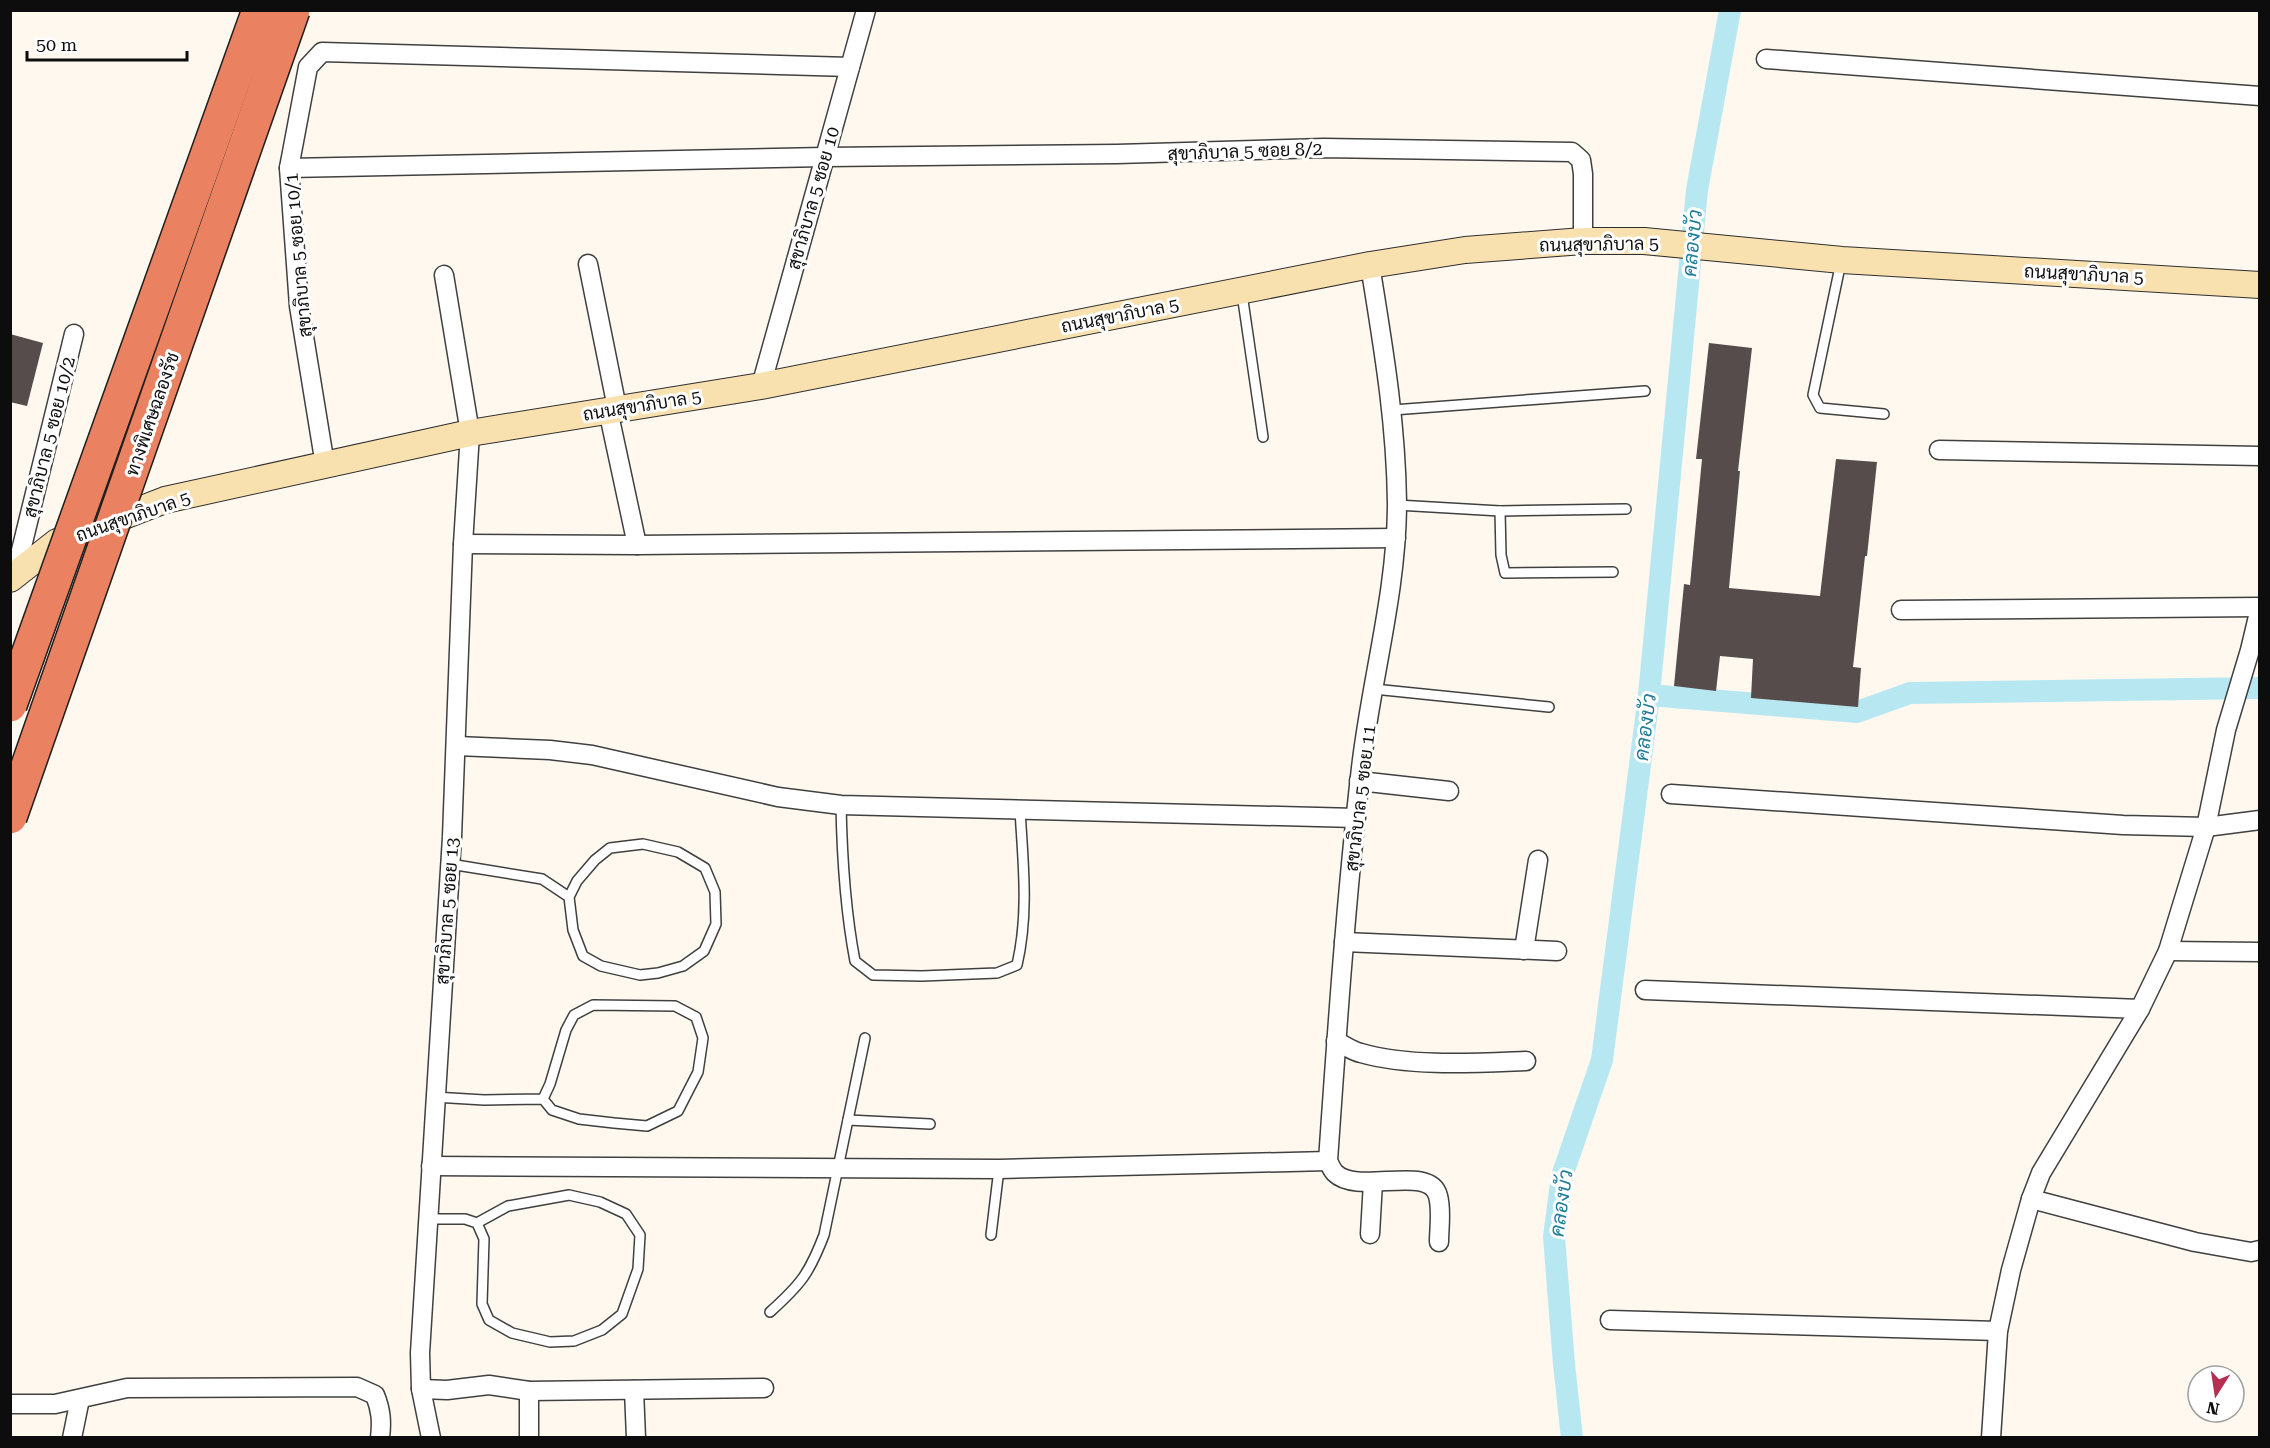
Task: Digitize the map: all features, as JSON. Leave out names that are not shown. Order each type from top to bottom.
[{"type":"highway","name":"ทางพิเศษฉลองรัช","points":[[10,705],[259,10]]},
{"type":"highway","name":"ทางพิเศษฉลองรัช","points":[[10,816],[293,10]]},
{"type":"street","name":"สุขาภิบาล 5 ซอย 10","points":[[761,386],[866,10]]},
{"type":"street","name":"สุขาภิบาล 5 ซอย 10/1","points":[[325,465],[299,306],[289,168],[308,67],[322,52],[850,67]]},
{"type":"street","points":[[1766,59],[2259,96]]},
{"type":"street","name":"สุขาภิบาล 5 ซอย 8/2","points":[[825,157],[1117,154],[1324,148],[1572,152],[1581,160],[1583,174],[1583,241]]},
{"type":"street","points":[[289,168],[825,157]]},
{"type":"street","name":"ถนนสุขาภิบาล 5","points":[[13,577],[57,542],[165,500],[471,433],[761,386],[1370,265],[1465,250],[1583,241],[1644,241],[1842,260],[2259,285]]},
{"type":"street","points":[[588,264],[637,545]]},
{"type":"street","name":"สุขาภิบาล 5 ซอย 11","points":[[1328,1161],[1344,942],[1359,781],[1396,538],[1393,410],[1370,265]]},
{"type":"street","name":"สุขาภิบาล 5 ซอย 13","points":[[431,1437],[421,1389],[420,1353],[457,746],[463,543],[471,433],[444,275]]},
{"type":"street","name":"สุขาภิบาล 5 ซอย 10/2","points":[[13,577],[74,334]]},
{"type":"street","points":[[1939,450],[2259,456]]},
{"type":"street","points":[[463,543],[637,545],[1396,538]]},
{"type":"street","points":[[1901,610],[2259,607],[2250,650],[2226,730],[2206,827],[2168,951],[2139,1010],[2041,1173],[2031,1199],[2011,1270],[1998,1331],[1991,1437]]},
{"type":"street","points":[[457,746],[550,750],[592,755],[778,797],[841,805],[1356,818]]},
{"type":"street","points":[[1359,781],[1449,791]]},
{"type":"street","points":[[1671,794],[2123,825],[2206,827],[2259,820]]},
{"type":"street","points":[[1524,950],[1538,860]]},
{"type":"street","points":[[1344,942],[1557,951]]},
{"type":"street","points":[[2168,951],[2259,952]]},
{"type":"street","points":[[1645,990],[2139,1010]]},
{"type":"street","points":[[1336,1041],[1358,1053],[1384,1059],[1463,1063],[1526,1061]]},
{"type":"street","points":[[431,1166],[999,1169],[1328,1161],[1334,1172],[1343,1179],[1357,1183],[1410,1179],[1431,1185],[1438,1194],[1439,1242]]},
{"type":"street","points":[[1370,1234],[1373,1182]]},
{"type":"street","points":[[2031,1199],[2195,1242],[2251,1252],[2259,1250]]},
{"type":"street","points":[[1610,1320],[1998,1331]]},
{"type":"street","points":[[421,1389],[447,1390],[489,1385],[529,1391],[764,1389]]},
{"type":"street","points":[[10,1404],[55,1404],[127,1388],[357,1387],[375,1395],[382,1419],[380,1437]]},
{"type":"street","points":[[634,1390],[636,1437]]},
{"type":"street","points":[[529,1391],[530,1437]]},
{"type":"street","points":[[72,1437],[80,1399]]},
{"type":"lane","points":[[1842,260],[1813,395],[1820,408],[1884,414]]},
{"type":"lane","points":[[1242,291],[1263,437]]},
{"type":"lane","points":[[1393,410],[1645,391]]},
{"type":"lane","points":[[1397,505],[1500,511],[1626,509]]},
{"type":"lane","points":[[1500,511],[1501,555],[1505,573],[1613,572]]},
{"type":"lane","points":[[1374,689],[1549,707]]},
{"type":"lane","points":[[841,805],[847,919],[855,961],[873,975],[997,973],[1017,964],[1023,938],[1025,897],[1020,810]]},
{"type":"lane","points":[[450,864],[542,879],[569,897],[573,930],[583,956],[600,966],[640,975],[683,966],[704,951],[716,924],[715,892],[705,868],[678,852],[643,844],[610,848],[595,860],[577,881],[569,897]]},
{"type":"lane","points":[[593,1005],[675,1006],[696,1017],[703,1038],[698,1072],[678,1111],[647,1126],[579,1119],[552,1110],[543,1099],[550,1084],[566,1030],[574,1015],[593,1005]]},
{"type":"lane","points":[[770,1312],[800,1284],[814,1261],[824,1235],[865,1038]]},
{"type":"lane","points":[[434,1097],[484,1100],[543,1099]]},
{"type":"lane","points":[[848,1120],[930,1124]]},
{"type":"lane","points":[[991,1235],[999,1169]]},
{"type":"lane","points":[[428,1219],[465,1219],[477,1223],[508,1206],[569,1195],[600,1202],[626,1214],[640,1235],[638,1269],[622,1314],[602,1330],[574,1341],[550,1342],[512,1333],[489,1320],[482,1304],[484,1239],[477,1223]]},
{"type":"building","points":[[10,334],[43,343],[27,406],[10,402]]},
{"type":"building","points":[[1709,343],[1752,348],[1738,471],[1740,471],[1729,588],[1820,596],[1836,459],[1877,462],[1853,667],[1861,668],[1858,707],[1751,698],[1753,659],[1720,656],[1716,691],[1674,686],[1684,584],[1690,585],[1702,459],[1696,459]]},
{"type":"waterway","name":"คลองบัว","points":[[1572,1438],[1554,1237],[1562,1176],[1602,1060],[1649,695],[1697,190],[1730,10]]},
{"type":"waterway","points":[[1649,695],[1857,712],[1910,693],[2260,688]]}]
